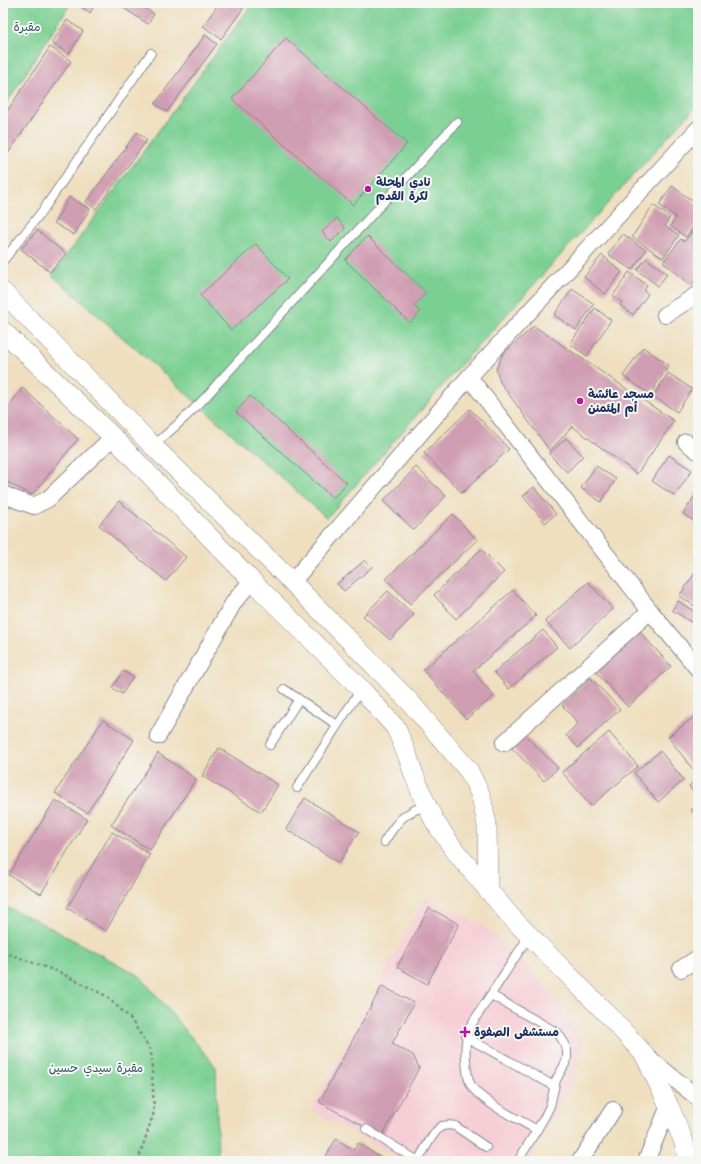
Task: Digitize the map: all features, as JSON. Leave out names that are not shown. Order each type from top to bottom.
[{"type":"street","points":[[292,582],[469,377],[698,129]]},
{"type":"street","points":[[3,292],[153,446],[292,582],[409,701],[469,771],[481,796],[488,825],[488,891]]},
{"type":"street","points":[[665,315],[698,294]]},
{"type":"street","points":[[3,331],[113,437],[253,582],[361,689],[396,728],[428,806],[444,837],[455,851],[512,918],[610,1017],[644,1054],[698,1098]]},
{"type":"street","points":[[469,377],[650,611],[698,669]]},
{"type":"street","points":[[3,494],[34,506],[48,499],[113,437]]},
{"type":"street","points":[[158,736],[234,602],[253,582]]},
{"type":"street","points":[[504,743],[650,611]]},
{"type":"street","points":[[396,728],[409,701]]},
{"type":"street","points":[[681,969],[698,958]]},
{"type":"street","points":[[644,1054],[669,1106],[684,1142],[688,1161]]},
{"type":"street","points":[[646,1161],[669,1106]]},
{"type":"street","points":[[580,1161],[613,1110]]},
{"type":"lane","points":[[3,261],[42,210],[150,53]]},
{"type":"lane","points":[[153,446],[201,403],[218,382],[457,122]]},
{"type":"lane","points":[[284,689],[338,725]]},
{"type":"lane","points":[[297,788],[361,689]]},
{"type":"lane","points":[[270,745],[299,699]]},
{"type":"lane","points":[[384,842],[400,819],[418,808],[428,806]]},
{"type":"lane","points":[[529,936],[471,1025],[466,1037],[465,1050],[468,1077],[474,1090],[485,1100],[537,1130]]},
{"type":"lane","points":[[491,995],[558,1033],[562,1038],[567,1051],[565,1064],[554,1086],[550,1106],[518,1161]]},
{"type":"lane","points":[[466,1037],[554,1086]]},
{"type":"lane","points":[[366,1129],[418,1161],[438,1129],[446,1125],[455,1126],[486,1147]]},
{"type":"path","points":[[3,952],[59,972],[106,996],[130,1018],[152,1051],[154,1112],[138,1161]]},
{"type":"shaded area","name":"مستشفى الصفوة","points":[[425,898],[483,925],[515,954],[553,994],[583,1044],[574,1078],[529,1161],[404,1161],[311,1110]]},
{"type":"green space","name":"مقبرة","points":[[3,3],[71,3],[3,109]]},
{"type":"green space","name":"نادي المحلة لكرة القدم","points":[[253,3],[698,3],[698,104],[457,369],[327,518],[52,275]]},
{"type":"green space","name":"مقبرة سيدي حسين","points":[[3,906],[34,919],[140,976],[216,1067],[218,1161],[3,1161]]},
{"type":"building","points":[[77,3],[96,3],[90,13]]},
{"type":"building","points":[[116,3],[137,3],[154,14],[148,24]]},
{"type":"building","points":[[219,3],[247,3],[221,39],[203,26]]},
{"type":"building","points":[[67,20],[83,31],[69,54],[52,43]]},
{"type":"building","points":[[205,35],[217,44],[167,112],[155,104]]},
{"type":"building","points":[[286,38],[407,144],[353,205],[232,99]]},
{"type":"building","points":[[50,47],[71,61],[3,161],[3,117]]},
{"type":"building","points":[[137,132],[147,140],[96,209],[86,202]]},
{"type":"building","points":[[672,186],[698,205],[698,221],[686,237],[670,226],[676,217],[659,205]]},
{"type":"building","points":[[69,197],[90,209],[74,235],[54,223]]},
{"type":"building","points":[[653,205],[670,217],[665,226],[679,235],[663,258],[632,237]]},
{"type":"building","points":[[337,218],[345,228],[331,242],[322,232]]},
{"type":"building","points":[[698,224],[698,277],[691,285],[663,262],[681,239],[684,242]]},
{"type":"building","points":[[37,230],[66,254],[50,272],[21,249]]},
{"type":"building","points":[[623,234],[646,250],[632,270],[608,254]]},
{"type":"building","points":[[367,236],[426,293],[414,306],[420,312],[410,323],[345,260]]},
{"type":"building","points":[[256,244],[288,279],[231,330],[200,295]]},
{"type":"building","points":[[602,255],[622,272],[605,294],[584,277]]},
{"type":"building","points":[[646,258],[667,274],[658,286],[637,270]]},
{"type":"building","points":[[629,272],[647,285],[644,291],[648,294],[633,315],[620,305],[622,302],[613,296]]},
{"type":"building","points":[[572,289],[594,304],[576,330],[554,315]]},
{"type":"building","points":[[595,308],[611,320],[587,356],[570,344]]},
{"type":"building","name":"مسجد عائشة أم المئمنن","points":[[534,326],[674,421],[637,474],[572,426],[550,451],[500,382],[496,369],[503,354]]},
{"type":"building","points":[[643,347],[669,365],[650,394],[623,376]]},
{"type":"building","points":[[668,373],[692,389],[677,412],[653,396]]},
{"type":"building","points":[[23,388],[78,439],[32,495],[3,480],[3,413]]},
{"type":"building","points":[[250,396],[347,483],[333,498],[236,412]]},
{"type":"building","points":[[470,409],[509,449],[462,493],[424,453]]},
{"type":"building","points":[[566,438],[583,456],[567,472],[549,454]]},
{"type":"building","points":[[669,455],[692,470],[675,496],[652,481]]},
{"type":"building","points":[[596,466],[616,479],[601,502],[581,488]]},
{"type":"building","points":[[416,467],[446,496],[414,530],[383,501]]},
{"type":"building","points":[[534,487],[556,514],[545,523],[523,496]]},
{"type":"building","points":[[698,491],[698,524],[683,514]]},
{"type":"building","points":[[119,501],[186,557],[166,581],[99,525]]},
{"type":"building","points":[[453,514],[477,540],[410,604],[386,579]]},
{"type":"building","points":[[481,549],[504,572],[456,619],[434,595]]},
{"type":"building","points":[[365,560],[372,567],[344,591],[337,584]]},
{"type":"building","points":[[698,569],[698,608],[679,596]]},
{"type":"building","points":[[588,582],[613,609],[570,648],[545,621]]},
{"type":"building","points":[[513,590],[536,616],[473,671],[494,696],[466,719],[423,670]]},
{"type":"building","points":[[388,591],[414,615],[390,640],[363,616]]},
{"type":"building","points":[[678,601],[698,614],[698,618],[694,624],[672,610]]},
{"type":"building","points":[[543,630],[557,647],[509,689],[494,672]]},
{"type":"building","points":[[639,631],[671,666],[628,707],[596,672]]},
{"type":"building","points":[[123,671],[133,677],[122,694],[112,688]]},
{"type":"building","points":[[591,678],[620,709],[578,748],[566,735],[578,723],[562,705]]},
{"type":"building","points":[[698,714],[698,776],[668,737]]},
{"type":"building","points":[[103,720],[134,740],[87,813],[55,793]]},
{"type":"building","points":[[609,732],[638,766],[591,806],[562,772]]},
{"type":"building","points":[[525,735],[558,768],[544,781],[512,748]]},
{"type":"building","points":[[219,748],[278,785],[261,812],[202,776]]},
{"type":"building","points":[[660,751],[684,780],[658,802],[634,773]]},
{"type":"building","points":[[158,753],[196,779],[150,850],[111,825]]},
{"type":"building","points":[[698,778],[698,798],[689,786]]},
{"type":"building","points":[[305,798],[359,832],[339,863],[286,829]]},
{"type":"building","points":[[55,800],[87,819],[41,894],[9,875]]},
{"type":"building","points":[[698,805],[698,820],[691,810]]},
{"type":"building","points":[[112,832],[150,854],[106,931],[67,908]]},
{"type":"building","points":[[429,908],[459,924],[427,984],[397,967]]},
{"type":"building","points":[[382,986],[414,1003],[392,1044],[413,1055],[419,1068],[382,1136],[319,1102]]},
{"type":"building","points":[[336,1139],[354,1150],[358,1143],[383,1159],[382,1161],[323,1161]]},
{"type":"place","name":"نادي المحلة لكرة القدم","points":[[368,189]]},
{"type":"place","name":"مسجد عائشة أم المئمنن","points":[[580,401]]},
{"type":"place","name":"مستشفى الصفوة","points":[[465,1032]]}]
